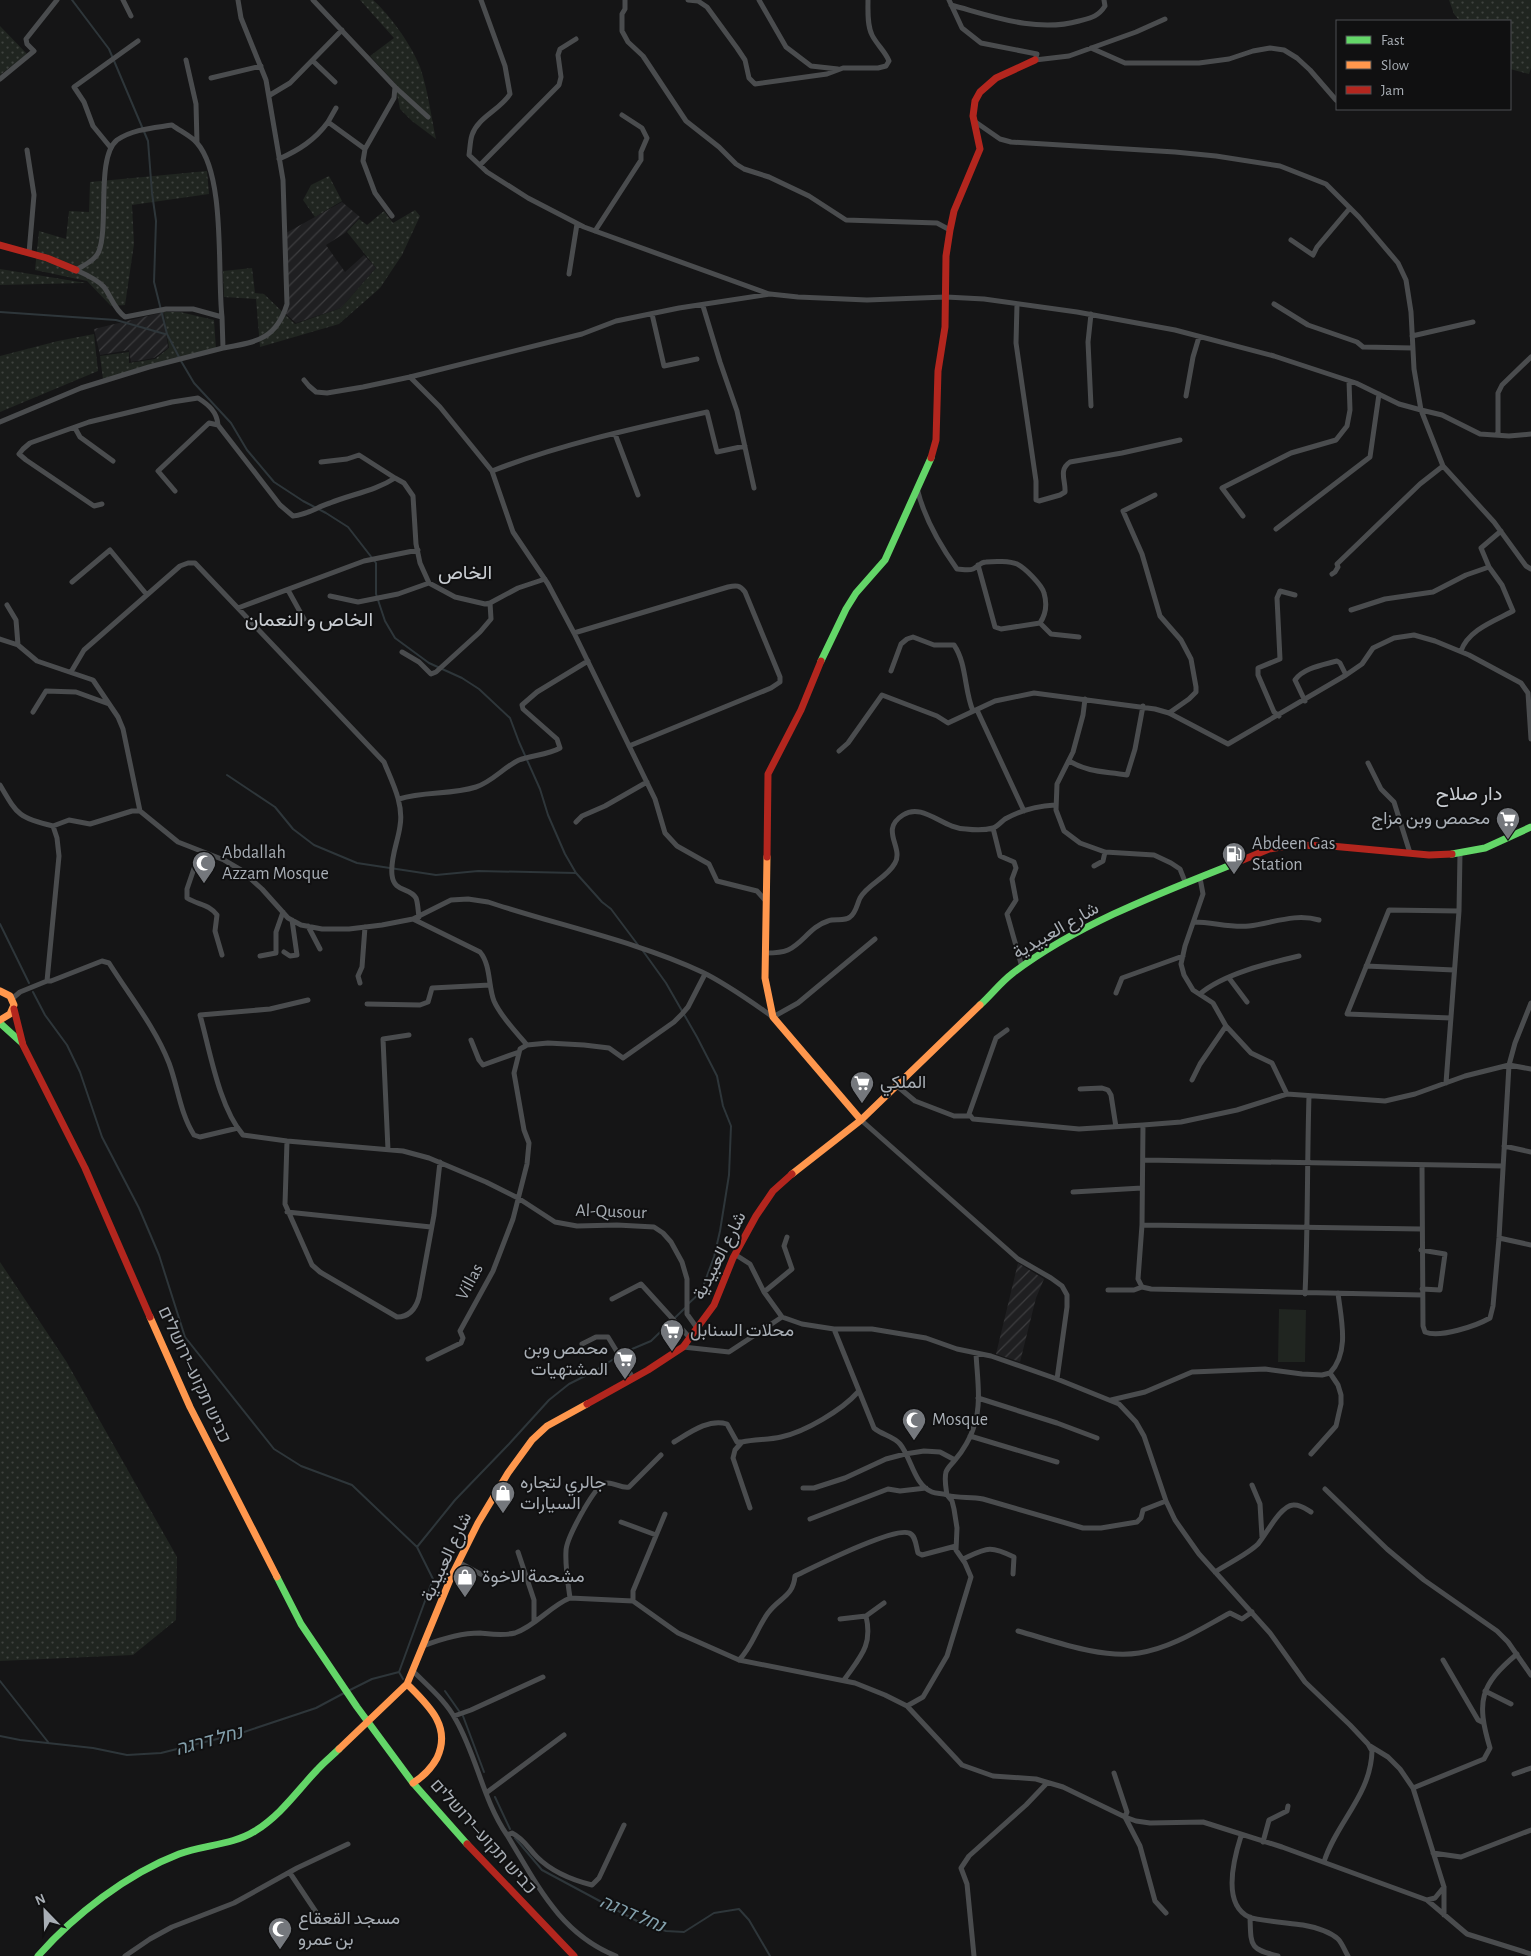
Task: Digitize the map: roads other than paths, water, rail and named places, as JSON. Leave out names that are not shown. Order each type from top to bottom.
[{"type":"main road","points":[[861,1120],[773,1017],[766,978],[768,774],[801,710],[812,680],[846,609],[856,593],[886,560],[934,452],[938,371],[944,339],[946,256],[950,230],[958,203],[980,149],[980,139],[972,110],[976,98],[985,87],[1005,73],[1035,60]]},
{"type":"main road","points":[[0,245],[47,258],[76,270]]},
{"type":"main road","name":"شارع العبيدية","points":[[38,1956],[55,1937],[87,1909],[128,1880],[178,1854],[229,1841],[254,1832],[283,1810],[323,1764],[407,1684],[458,1562],[503,1481],[532,1440],[547,1426],[633,1378],[683,1347],[714,1305],[756,1216],[773,1190],[799,1167],[861,1120],[991,994],[1022,967],[1049,949],[1117,913],[1158,894],[1269,849],[1332,846],[1429,855],[1460,853],[1485,848],[1531,827]]},
{"type":"main road","points":[[0,990],[8,993],[13,998],[23,1045]]},
{"type":"main road","points":[[14,1009],[8,1017],[0,1021],[23,1045]]},
{"type":"main road","name":"כביש תקוע–ירושלים","points":[[23,1045],[85,1168],[190,1407],[301,1624],[356,1707],[413,1783],[476,1855],[574,1956]]},
{"type":"main road","points":[[407,1684],[432,1711],[442,1727],[443,1737],[440,1754],[426,1776],[413,1783]]},
{"type":"street","points":[[0,79],[34,51],[27,44],[26,39],[57,0]]},
{"type":"street","points":[[123,0],[131,16]]},
{"type":"street","points":[[0,422],[81,388],[149,367],[261,340],[273,332],[283,317],[287,304],[283,180],[270,96],[261,66],[241,18],[238,0]]},
{"type":"street","points":[[313,0],[395,87],[428,117]]},
{"type":"street","points":[[481,0],[505,66],[510,94],[504,104],[483,119],[472,134],[469,155],[487,172],[528,198],[577,224],[770,294],[867,300],[984,299],[1091,314],[1199,336],[1274,356],[1349,380],[1399,404],[1442,415],[1480,434],[1531,434]]},
{"type":"street","points":[[625,0],[625,9],[622,14],[622,31],[628,42],[644,56],[686,121],[719,147],[736,164],[809,196],[846,220],[937,223],[950,230]]},
{"type":"street","points":[[688,0],[698,2],[707,8],[737,48],[744,60],[749,78],[755,84],[768,84],[814,74],[827,74],[838,69]]},
{"type":"street","points":[[759,0],[786,47],[811,66],[838,69],[878,68],[886,66],[890,61],[886,52],[871,34],[868,18],[868,0]]},
{"type":"street","points":[[950,2],[1002,19],[1038,26],[1063,26],[1094,17],[1105,6],[1104,0]]},
{"type":"street","points":[[950,2],[962,28],[981,43],[1037,54],[1035,60],[1069,56],[1136,32],[1165,19]]},
{"type":"street","points":[[270,96],[290,83],[342,30]]},
{"type":"street","points":[[480,165],[559,85],[561,77],[558,55],[560,50],[576,39]]},
{"type":"street","points":[[112,148],[93,126],[84,102],[74,87],[138,41]]},
{"type":"street","points":[[1091,48],[1125,63],[1199,62],[1229,59],[1253,51],[1270,48],[1284,50],[1297,58],[1310,70],[1336,100]]},
{"type":"street","points":[[186,60],[196,104],[197,143]]},
{"type":"street","points":[[313,61],[335,82]]},
{"type":"street","points":[[211,78],[261,66]]},
{"type":"street","points":[[392,216],[375,193],[363,161],[364,149],[394,98],[395,87]]},
{"type":"street","points":[[279,158],[301,149],[322,130],[336,108]]},
{"type":"street","points":[[594,231],[641,160],[641,152],[647,138],[642,128],[622,115]]},
{"type":"street","points":[[974,120],[1000,139],[1011,142],[1175,152],[1280,166],[1326,184],[1350,208],[1398,263],[1406,280],[1414,369],[1421,410],[1443,466],[1501,531],[1526,566],[1531,569]]},
{"type":"street","points":[[328,122],[364,149]]},
{"type":"street","points":[[76,270],[90,262],[99,252],[103,226],[107,154],[117,141],[139,130],[172,125],[197,143],[206,157],[214,188],[220,241],[223,348]]},
{"type":"street","points":[[27,150],[34,195],[29,253]]},
{"type":"street","points":[[1291,240],[1313,255],[1317,247],[1350,208]]},
{"type":"street","points":[[569,274],[577,224]]},
{"type":"street","points":[[76,270],[94,279],[104,288],[118,312],[125,317],[166,309],[193,308],[222,317]]},
{"type":"street","points":[[304,380],[316,392],[327,393],[410,377],[582,334],[616,321],[770,294]]},
{"type":"street","points":[[1017,304],[1016,343],[1036,481],[1036,500],[1052,498],[1065,492],[1063,471],[1070,462],[1122,454],[1180,440]]},
{"type":"street","points":[[1274,304],[1308,325],[1357,342],[1363,347],[1413,348]]},
{"type":"street","points":[[703,306],[737,410],[754,488]]},
{"type":"street","points":[[652,314],[664,366],[697,359]]},
{"type":"street","points":[[1091,314],[1088,342],[1091,406]]},
{"type":"street","points":[[1412,336],[1473,322]]},
{"type":"street","points":[[1186,396],[1199,336]]},
{"type":"street","points":[[1498,435],[1498,393],[1502,385],[1531,357]]},
{"type":"street","points":[[410,377],[440,407],[492,471],[513,532],[545,579],[574,633],[647,782],[659,810],[665,833],[671,840],[709,864],[717,881],[757,891],[766,902]]},
{"type":"street","points":[[1243,516],[1222,488],[1291,453],[1336,440],[1347,426],[1350,410],[1349,380]]},
{"type":"street","points":[[1276,528],[1370,457],[1379,394]]},
{"type":"street","points":[[102,504],[94,506],[19,454],[30,443],[90,422],[172,402],[198,398],[208,404],[217,416],[218,425],[280,504],[293,516],[300,516],[330,503],[383,486],[395,478]]},
{"type":"street","points":[[492,471],[514,462],[615,434],[706,412],[717,452],[745,446]]},
{"type":"street","points":[[175,491],[158,471],[209,423],[218,425]]},
{"type":"street","points":[[75,428],[80,437],[113,462]]},
{"type":"street","points":[[615,434],[638,495]]},
{"type":"street","points":[[321,462],[347,459],[359,455],[409,488],[414,496],[420,563],[429,583],[454,597],[478,603],[490,603],[518,588],[545,579]]},
{"type":"street","points":[[1332,574],[1338,567],[1337,564],[1420,484],[1443,466]]},
{"type":"street","points":[[917,488],[922,510],[928,523],[957,569],[973,569],[978,565],[984,561],[1017,564],[1037,582],[1044,592],[1045,602],[1045,616],[1040,623],[1001,629],[995,627],[978,565]]},
{"type":"street","points":[[1155,495],[1122,511],[1142,554],[1160,616],[1181,640],[1192,660],[1196,692],[1169,713]]},
{"type":"street","points":[[1461,652],[1463,644],[1471,635],[1513,611],[1505,591],[1489,566],[1481,548],[1501,531]]},
{"type":"street","points":[[72,582],[110,550],[147,595]]},
{"type":"street","points":[[238,608],[364,561],[418,550]]},
{"type":"street","points":[[71,672],[84,650],[180,566],[192,562],[199,566],[384,762],[399,799],[401,824],[393,853],[392,876],[397,887],[414,895],[420,917]]},
{"type":"street","points":[[1351,610],[1385,599],[1433,592],[1466,575],[1489,566]]},
{"type":"street","points":[[330,596],[358,602],[398,594],[429,583]]},
{"type":"street","points":[[574,633],[736,585],[742,587],[745,592],[780,682],[771,688],[629,746]]},
{"type":"street","points":[[288,590],[304,619]]},
{"type":"street","points":[[1279,716],[1274,712],[1258,675],[1258,668],[1280,658],[1277,598],[1280,591],[1296,595]]},
{"type":"street","points":[[402,652],[419,662],[431,674],[436,672],[480,632],[491,619],[490,603]]},
{"type":"street","points":[[7,604],[16,620],[18,645]]},
{"type":"street","points":[[1040,623],[1051,634],[1079,638]]},
{"type":"street","points":[[839,751],[848,743],[882,695],[937,716],[948,723],[996,701],[1034,692],[1143,706],[1169,713],[1228,744],[1279,716],[1346,675],[1362,664],[1373,648],[1394,638],[1414,635],[1461,652],[1510,677],[1524,688],[1528,692],[1530,704],[1531,739]]},
{"type":"street","points":[[891,671],[901,644],[907,639],[912,637],[934,645],[954,645],[960,657],[966,687],[975,710],[1024,810]]},
{"type":"street","points":[[0,638],[18,645],[37,662],[93,680],[118,717],[123,729],[140,810],[178,842],[224,860],[241,870],[292,920],[308,926],[322,929],[365,927],[420,917],[451,900],[468,899],[488,902],[649,952],[705,974],[726,985],[773,1017],[798,1003],[876,939]]},
{"type":"street","points":[[399,799],[412,795],[476,787],[520,760],[555,752],[560,748],[557,739],[523,709],[522,705],[536,692],[588,661]]},
{"type":"street","points":[[1304,701],[1295,680],[1296,677],[1306,671],[1337,661],[1340,662],[1346,675]]},
{"type":"street","points":[[33,712],[46,691],[76,692],[109,704]]},
{"type":"street","points":[[1085,699],[1083,715],[1073,752],[1063,768],[1057,784],[1056,810],[1064,831],[1080,844],[1105,852],[1154,855],[1180,869],[1186,884]]},
{"type":"street","points":[[1069,761],[1082,769],[1127,775],[1136,749],[1143,706]]},
{"type":"street","points":[[1368,763],[1381,788],[1394,802],[1410,853]]},
{"type":"street","points":[[576,822],[582,816],[605,806],[647,782]]},
{"type":"street","points":[[0,785],[16,811],[32,821],[53,826],[69,820],[90,824],[128,811],[140,810]]},
{"type":"street","points":[[766,953],[788,950],[818,925],[827,921],[847,919],[852,916],[864,894],[884,876],[896,861],[897,853],[892,838],[893,828],[895,820],[904,814],[915,810],[923,812],[939,822],[959,829],[993,828],[1024,810],[1036,806],[1056,805]]},
{"type":"street","points":[[47,981],[59,856],[57,838],[53,826]]},
{"type":"street","points":[[993,828],[1000,856],[1014,862],[1016,868],[1012,879],[1016,900],[1007,914],[1022,967]]},
{"type":"street","points":[[200,851],[186,889],[187,898],[192,902],[207,906],[216,915],[215,931],[222,955]]},
{"type":"street","points":[[1094,866],[1103,861],[1105,852]]},
{"type":"street","points":[[1446,1082],[1459,911],[1460,853]]},
{"type":"street","points":[[1200,878],[1203,894],[1181,964],[1184,975],[1193,990],[1213,1003],[1226,1026],[1251,1053],[1272,1063],[1287,1094]]},
{"type":"street","points":[[1451,1018],[1347,1014],[1389,910],[1459,911]]},
{"type":"street","points":[[260,956],[276,953],[276,932],[283,912]]},
{"type":"street","points":[[1194,922],[1210,922],[1230,927],[1249,926],[1299,917],[1319,920]]},
{"type":"street","points":[[413,919],[480,952],[485,961],[494,1000],[500,1012],[527,1045]]},
{"type":"street","points":[[284,952],[290,956],[296,955],[296,938],[292,920]]},
{"type":"street","points":[[308,926],[320,949]]},
{"type":"street","points":[[360,983],[358,976],[362,967],[365,927]]},
{"type":"street","points":[[1116,993],[1122,978],[1183,956]]},
{"type":"street","points":[[1200,994],[1210,984],[1267,964],[1299,956]]},
{"type":"street","points":[[13,998],[20,992],[102,961],[108,964],[162,1047],[169,1063],[186,1123],[194,1135],[200,1137],[238,1128],[224,1101],[200,1015],[270,1009],[308,1000]]},
{"type":"street","points":[[1366,966],[1454,970]]},
{"type":"street","points":[[518,1198],[527,1164],[529,1143],[524,1130],[514,1073],[520,1049],[527,1045],[548,1043],[584,1045],[609,1048],[623,1058],[674,1022],[682,1014],[688,1007],[705,974]]},
{"type":"street","points":[[1229,978],[1247,1002]]},
{"type":"street","points":[[367,1004],[420,1004],[428,1002],[432,988],[490,985]]},
{"type":"street","points":[[1422,1165],[1423,1326],[1425,1332],[1430,1334],[1461,1330],[1480,1324],[1490,1318],[1493,1306],[1509,1065],[1515,1043],[1531,1003]]},
{"type":"street","points":[[1192,1080],[1200,1064],[1226,1026]]},
{"type":"street","points":[[970,1116],[970,1111],[996,1038],[1007,1030]]},
{"type":"street","points":[[388,1150],[383,1039],[409,1035]]},
{"type":"street","points":[[470,1040],[479,1060],[484,1065],[519,1052]]},
{"type":"street","points":[[897,1086],[915,1101],[954,1116],[970,1116],[978,1120],[1079,1129],[1181,1122],[1236,1110],[1287,1094],[1385,1101],[1415,1094],[1484,1070],[1509,1065],[1531,1069]]},
{"type":"street","points":[[1080,1089],[1102,1088],[1108,1090],[1111,1095],[1116,1127]]},
{"type":"street","points":[[1306,1294],[1309,1096]]},
{"type":"street","points":[[861,1120],[1018,1259],[1062,1286],[1067,1295],[1067,1307],[1057,1379]]},
{"type":"street","points":[[1142,1288],[1138,1279],[1142,1225],[1143,1125]]},
{"type":"street","name":"Al-Qusour","points":[[238,1128],[243,1135],[388,1150],[440,1162],[518,1198],[555,1222],[577,1226],[654,1226],[663,1233],[682,1262],[687,1279],[687,1314],[697,1328]]},
{"type":"street","points":[[287,1141],[284,1198],[287,1212],[309,1259],[316,1269],[392,1314],[402,1317],[412,1312],[416,1307],[431,1227],[440,1162]]},
{"type":"street","points":[[1504,1146],[1531,1152]]},
{"type":"street","points":[[1144,1160],[1503,1166]]},
{"type":"street","points":[[1073,1192],[1142,1188]]},
{"type":"street","name":"Villas","points":[[428,1359],[461,1343],[463,1338],[460,1331],[493,1271],[514,1219],[518,1198]]},
{"type":"street","points":[[287,1212],[431,1227]]},
{"type":"street","points":[[1142,1225],[1421,1229]]},
{"type":"street","points":[[764,1292],[792,1269],[784,1246],[787,1237]]},
{"type":"street","points":[[1499,1238],[1531,1245]]},
{"type":"street","points":[[1108,1290],[1134,1290],[1142,1288],[1306,1294],[1440,1290],[1445,1254],[1422,1250]]},
{"type":"street","points":[[736,1255],[750,1264],[764,1292],[782,1317],[802,1324],[834,1329],[872,1329],[926,1338],[957,1349],[991,1356],[1057,1379],[1110,1400],[1128,1412],[1144,1436],[1166,1501],[1175,1520],[1190,1540],[1278,1643],[1305,1682],[1368,1744],[1388,1757],[1400,1769],[1413,1788],[1444,1887],[1444,1915]]},
{"type":"street","points":[[612,1299],[641,1284],[690,1338]]},
{"type":"street","points":[[1110,1400],[1145,1392],[1192,1372],[1265,1369],[1302,1374],[1322,1375],[1330,1373],[1337,1364],[1342,1342],[1338,1293]]},
{"type":"street","points":[[683,1347],[729,1352],[782,1317]]},
{"type":"street","points":[[834,1329],[874,1428],[896,1440],[926,1488],[932,1493],[958,1498],[974,1497],[983,1499],[1083,1528],[1101,1528],[1137,1522],[1141,1518],[1143,1510],[1166,1501]]},
{"type":"street","points":[[582,1344],[596,1337],[608,1337],[633,1378]]},
{"type":"street","points":[[907,1706],[923,1697],[947,1656],[971,1577],[963,1559],[956,1550],[957,1528],[952,1501],[947,1496],[946,1474],[948,1468],[970,1436],[976,1417],[978,1398],[976,1353]]},
{"type":"street","points":[[1310,1454],[1336,1426],[1341,1395],[1338,1385],[1330,1373]]},
{"type":"street","points":[[674,1442],[698,1427],[722,1422],[727,1424],[737,1442],[779,1438],[796,1433],[844,1404],[858,1392]]},
{"type":"street","points":[[978,1398],[1097,1438]]},
{"type":"street","points":[[970,1436],[1056,1462]]},
{"type":"street","points":[[742,1442],[735,1450],[733,1458],[750,1508]]},
{"type":"street","points":[[803,1488],[814,1488],[845,1478],[886,1459],[905,1454],[924,1451],[940,1452],[955,1460]]},
{"type":"street","points":[[570,1598],[566,1550],[573,1528],[592,1498],[602,1484],[608,1483],[625,1488],[629,1487],[661,1456]]},
{"type":"street","points":[[1252,1485],[1260,1504],[1262,1537]]},
{"type":"street","points":[[810,1519],[888,1489],[900,1491],[926,1488]]},
{"type":"street","points":[[1325,1489],[1387,1549],[1424,1580],[1485,1621],[1508,1642],[1531,1675]]},
{"type":"street","points":[[1216,1572],[1257,1545],[1282,1513],[1292,1505],[1300,1506],[1311,1512]]},
{"type":"street","points":[[633,1602],[633,1591],[665,1514]]},
{"type":"street","points":[[621,1522],[656,1535]]},
{"type":"street","points":[[739,1660],[745,1654],[769,1612],[793,1588],[795,1576],[852,1550],[896,1534],[912,1533],[918,1553],[922,1555],[956,1546]]},
{"type":"street","points":[[963,1559],[984,1550],[995,1548],[1014,1557],[1013,1574]]},
{"type":"street","points":[[518,1552],[534,1600],[534,1622]]},
{"type":"street","points":[[458,1562],[488,1578]]},
{"type":"street","points":[[423,1646],[448,1638],[478,1633],[513,1633],[534,1622],[562,1601],[570,1598],[633,1602],[678,1632],[739,1660],[855,1682],[907,1706],[962,1765],[993,1776],[1036,1779],[1063,1787],[1125,1817],[1150,1823],[1202,1822],[1324,1862],[1427,1900],[1467,1934],[1531,1954]]},
{"type":"street","points":[[840,1619],[866,1616],[884,1603]]},
{"type":"street","points":[[1018,1631],[1079,1647],[1120,1654],[1138,1653],[1169,1644],[1230,1613],[1242,1618],[1252,1612]]},
{"type":"street","points":[[844,1680],[868,1643],[869,1630],[866,1616]]},
{"type":"street","points":[[1413,1788],[1484,1759],[1490,1748],[1482,1722],[1486,1687],[1502,1666],[1517,1654]]},
{"type":"street","points":[[1443,1660],[1478,1720],[1482,1722]]},
{"type":"street","points":[[413,1671],[443,1701],[454,1716],[496,1818],[532,1880],[554,1910],[586,1939],[616,1956]]},
{"type":"street","points":[[454,1716],[543,1677]]},
{"type":"street","points":[[1485,1691],[1512,1704]]},
{"type":"street","points":[[486,1793],[564,1735]]},
{"type":"street","points":[[1324,1862],[1329,1845],[1353,1810],[1363,1791],[1372,1758],[1372,1752],[1368,1744]]},
{"type":"street","points":[[1514,1774],[1531,1768]]},
{"type":"street","points":[[1114,1773],[1127,1812],[1125,1817],[1140,1846],[1155,1901],[1166,1913]]},
{"type":"street","points":[[974,1956],[967,1884],[961,1868],[969,1856],[1047,1783]]},
{"type":"street","points":[[1263,1842],[1269,1820],[1287,1811],[1288,1806]]},
{"type":"street","points":[[507,1835],[512,1833],[522,1838],[537,1857],[556,1871],[574,1881],[592,1885],[599,1878],[624,1824]]},
{"type":"street","points":[[1433,1853],[1461,1857],[1531,1830]]},
{"type":"street","points":[[1241,1836],[1234,1858],[1234,1901],[1239,1909],[1250,1917],[1316,1928],[1338,1939],[1348,1956]]},
{"type":"street","points":[[125,1956],[172,1927],[234,1903],[348,1844]]},
{"type":"street","points":[[290,1873],[322,1921]]},
{"type":"street","points":[[1427,1900],[1435,1898],[1444,1887]]},
{"type":"street","points":[[1250,1917],[1250,1938],[1254,1947],[1261,1952],[1278,1956]]},
{"type":"waterway","points":[[72,0],[109,49],[148,141],[156,221],[154,282],[167,334],[179,357]]},
{"type":"waterway","points":[[0,312],[116,320],[165,334]]},
{"type":"waterway","points":[[181,361],[194,383],[231,423],[247,450],[274,482],[348,527],[376,563],[376,594],[385,621],[395,638],[429,663],[462,678],[479,689],[510,718],[565,854],[576,873],[602,902],[611,909],[638,945]]},
{"type":"waterway","points":[[227,775],[275,807],[293,829],[314,845],[357,863],[436,875],[478,871],[576,873]]},
{"type":"waterway","points":[[0,924],[29,983]]},
{"type":"waterway","points":[[643,951],[666,983],[717,1076],[723,1106],[731,1126],[729,1175],[714,1257],[701,1292],[688,1304]]},
{"type":"waterway","points":[[33,992],[45,1015],[67,1045],[80,1072],[102,1137],[139,1208],[159,1255],[185,1337],[274,1449],[301,1466],[352,1485],[417,1547],[433,1579],[399,1672]]},
{"type":"waterway","points":[[417,1547],[455,1500],[549,1400],[569,1384],[625,1352],[651,1341],[685,1308]]},
{"type":"waterway","name":"נחל דרגה","points":[[350,1690],[372,1679],[399,1672],[403,1679]]},
{"type":"waterway","points":[[0,1681],[48,1742]]},
{"type":"waterway","name":"נחל דרגה","points":[[445,1691],[459,1711]]},
{"type":"waterway","name":"נחל דרגה","points":[[0,1736],[93,1748],[127,1755],[161,1753],[241,1733],[316,1708],[346,1692]]},
{"type":"waterway","name":"נחל דרגה","points":[[463,1716],[484,1772]]},
{"type":"waterway","name":"נחל דרגה","points":[[495,1797],[510,1829]]},
{"type":"waterway","name":"נחל דרגה","points":[[515,1838],[542,1870],[637,1921],[666,1931],[684,1932],[714,1913],[739,1909],[749,1920],[770,1956]]},
{"type":"place","name":"محمص وبن مزاج","points":[[1508,840]]},
{"type":"place","name":"Abdeen Gas Station","points":[[1234,875]]},
{"type":"place","name":"Abdallah Azzam Mosque","points":[[204,884]]},
{"type":"place","name":"الملكي","points":[[862,1104]]},
{"type":"place","name":"محلات السنابل","points":[[672,1352]]},
{"type":"place","name":"محمص وبن المشتهيات","points":[[625,1380]]},
{"type":"place","name":"Mosque","points":[[914,1441]]},
{"type":"place","name":"جالري لتجاره السيارات","points":[[503,1514]]},
{"type":"place","name":"مشحمة الاخوة","points":[[465,1598]]},
{"type":"place","name":"مسجد القعقاع بن عمرو","points":[[280,1950]]},
{"type":"district","name":"الخاص","points":[[465,573]]},
{"type":"district","name":"الخاص و النعمان","points":[[309,620]]},
{"type":"district","name":"دار صلاح","points":[[1469,794]]}]
